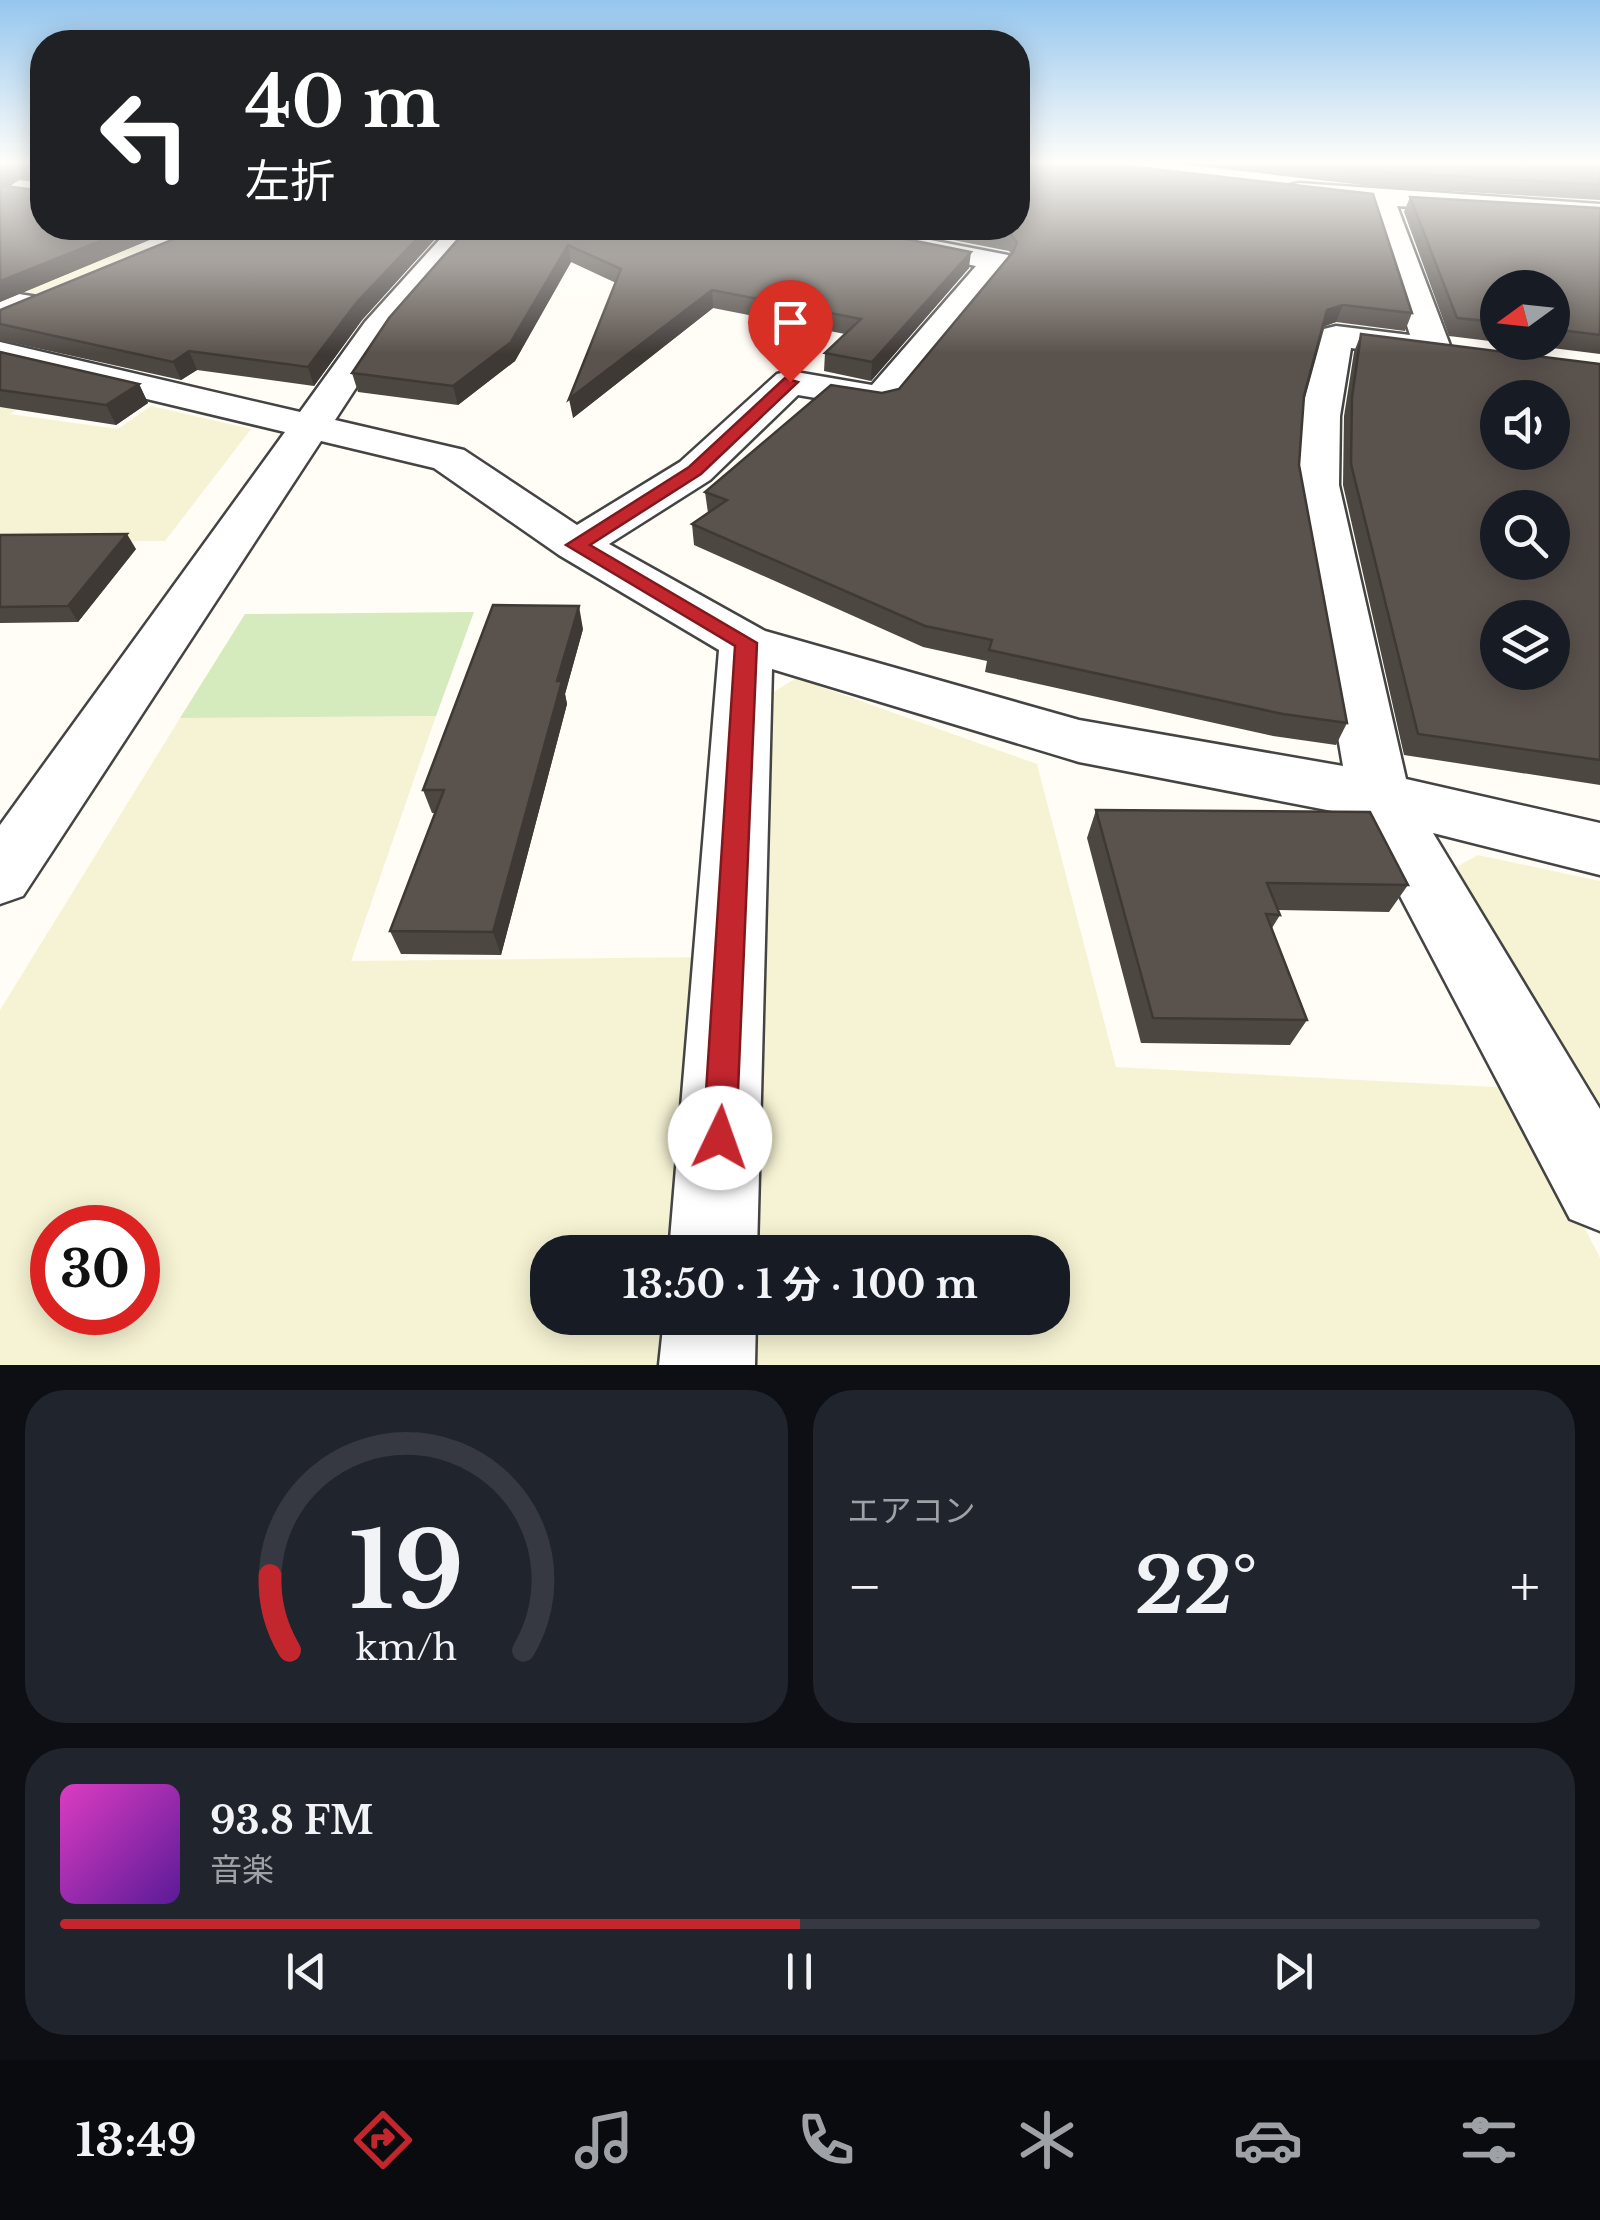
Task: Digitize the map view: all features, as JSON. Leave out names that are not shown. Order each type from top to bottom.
[{"type":"street","points":[[1390,226],[1432,348]]},
{"type":"street","points":[[0,877],[377,329],[453,240]]},
{"type":"street","points":[[576,545],[695,471],[790,382],[881,398],[997,261],[896,242],[898,240]]},
{"type":"street","points":[[0,318],[16,303],[68,290]]},
{"type":"street","points":[[1469,352],[1336,336],[1320,416],[1317,485],[1379,796],[1600,1189]]},
{"type":"street","points":[[0,353],[449,459],[576,545],[746,643],[1079,742],[1379,796],[1600,850]]},
{"type":"street","points":[[715,1235],[746,643]]},
{"type":"street","points":[[708,1365],[709,1335]]},
{"type":"shaded area","points":[[0,232],[30,235],[30,240],[149,248],[28,299],[0,295]]},
{"type":"shaded area","points":[[0,371],[58,384],[10,414],[118,429],[151,406],[251,429],[165,541],[0,542]]},
{"type":"shaded area","points":[[796,678],[1037,764],[1116,1067],[1513,1088],[1600,1258],[1600,1365],[756,1365],[757,1335],[1070,1335],[1070,1235],[758,1235],[766,697]]},
{"type":"shaded area","points":[[436,716],[351,961],[701,957],[683,1235],[530,1235],[530,1335],[677,1335],[675,1365],[0,1365],[0,1010],[180,718]]},
{"type":"shaded area","points":[[1478,855],[1600,881],[1600,1128],[1451,870]]},
{"type":"green space","points":[[474,612],[436,716],[180,718],[245,614]]},
{"type":"building","points":[[0,226],[30,226],[30,240],[103,240],[0,281]]},
{"type":"building","points":[[1030,226],[1383,226],[1412,313],[1343,305],[1327,310],[1304,396],[1299,465],[1347,723],[1283,714],[989,650],[992,640],[925,626],[692,524],[727,500],[705,492],[831,385],[882,393],[899,389],[1013,252],[1017,242],[1030,240]]},
{"type":"building","points":[[1421,226],[1600,226],[1600,335],[1570,331],[1570,270],[1480,270],[1480,320],[1457,318]]},
{"type":"building","points":[[172,240],[416,240],[357,302],[308,367],[189,351],[173,362],[0,324],[0,310]]},
{"type":"building","points":[[457,240],[911,240],[971,252],[872,362],[825,353],[861,319],[712,290],[569,399],[621,269],[568,245],[511,342],[453,386],[352,373],[389,318]]},
{"type":"building","points":[[1361,334],[1480,349],[1480,360],[1600,364],[1600,760],[1418,734],[1351,464],[1352,397]]},
{"type":"building","points":[[0,352],[139,384],[106,405],[0,390]]},
{"type":"building","points":[[127,534],[68,606],[0,607],[0,535]]},
{"type":"building","points":[[493,605],[579,606],[493,932],[390,931],[444,790],[423,790]]},
{"type":"building","points":[[1096,810],[1370,812],[1408,885],[1267,883],[1280,915],[1266,914],[1307,1020],[1153,1018]]},
{"type":"route","points":[[720,1138],[746,643],[576,545],[695,471],[790,382]]}]
